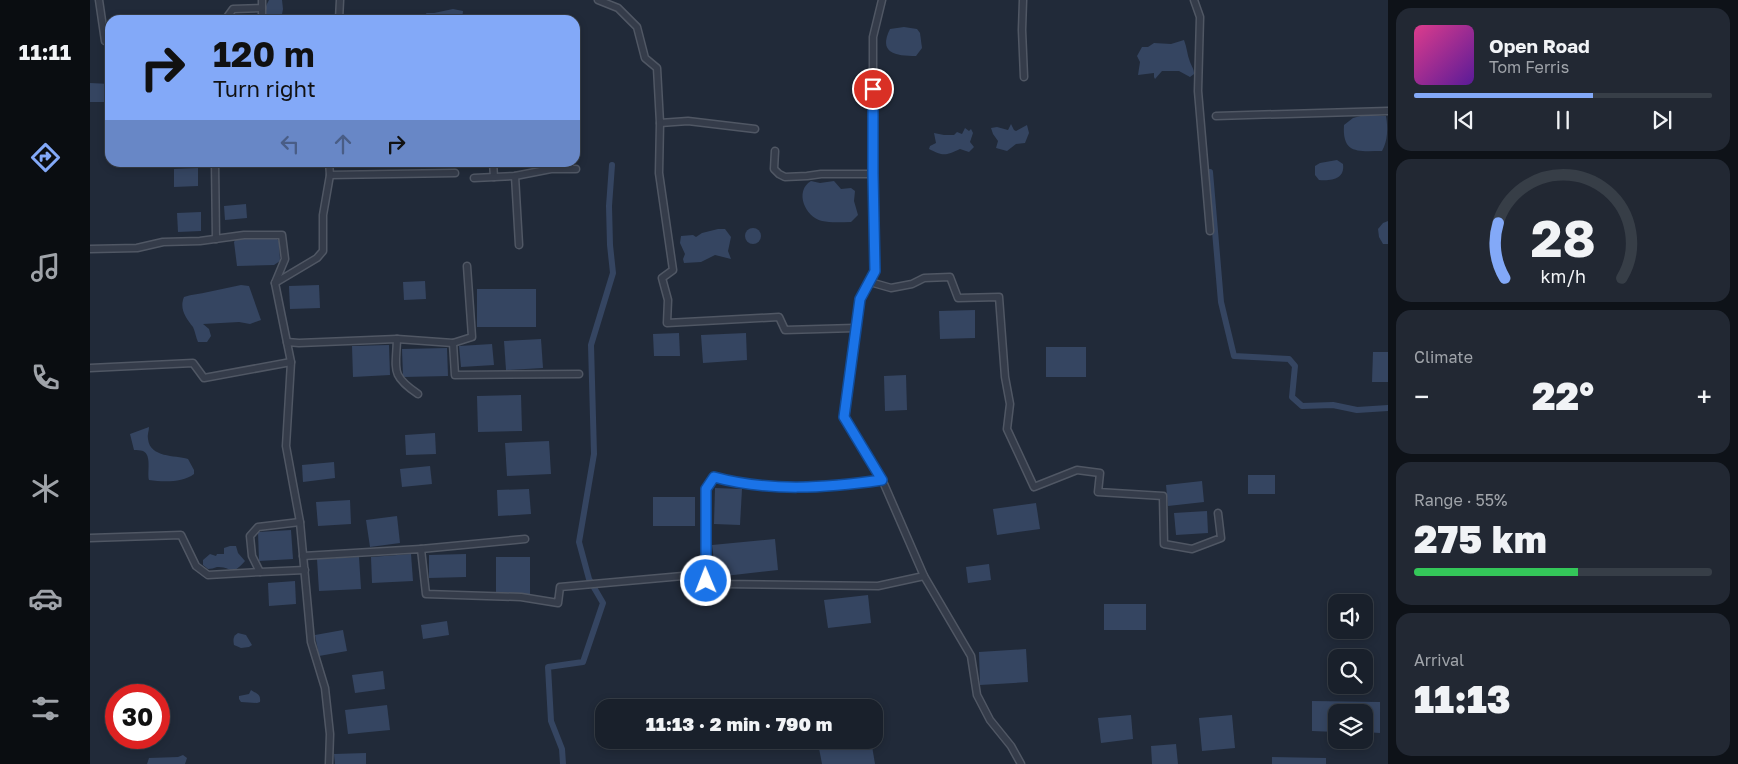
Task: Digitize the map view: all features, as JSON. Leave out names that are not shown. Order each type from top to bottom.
[{"type":"street","points":[[99,0],[105,41]]},
{"type":"street","points":[[262,0],[262,15]]},
{"type":"street","points":[[339,15],[340,0]]},
{"type":"street","points":[[598,0],[618,8],[637,27],[645,58],[658,68],[660,173],[665,224],[673,270],[662,278],[668,300],[667,323],[778,317],[785,330],[855,328]]},
{"type":"street","points":[[882,0],[873,37],[875,271],[860,299],[844,417],[882,480],[924,576],[971,656],[977,696],[990,720],[1021,764]]},
{"type":"street","points":[[1023,0],[1024,77]]},
{"type":"street","points":[[1194,0],[1200,17],[1198,91],[1210,231]]},
{"type":"street","points":[[229,15],[234,9],[262,8]]},
{"type":"street","points":[[1216,116],[1388,111]]},
{"type":"street","points":[[660,123],[688,121],[755,129]]},
{"type":"street","points":[[774,151],[774,169],[785,177],[821,174],[873,174]]},
{"type":"street","points":[[216,167],[216,239]]},
{"type":"street","points":[[275,283],[317,258],[323,251],[323,215],[330,167]]},
{"type":"street","points":[[493,167],[494,177]]},
{"type":"street","points":[[474,178],[515,176],[552,170],[576,170]]},
{"type":"street","points":[[330,175],[455,173]]},
{"type":"street","points":[[515,176],[519,245]]},
{"type":"street","points":[[90,249],[137,248],[163,242],[200,242],[244,234],[282,234],[285,259],[275,283],[291,362],[286,446],[300,522],[311,642],[325,688],[330,734],[330,764]]},
{"type":"street","points":[[287,342],[397,339],[453,344],[472,337],[467,266]]},
{"type":"street","points":[[870,282],[891,288],[912,284],[924,278],[950,277],[958,298],[1000,297],[1005,377],[1010,404],[1008,429],[1034,487],[1077,470],[1100,473],[1098,492],[1163,496],[1164,544],[1192,548],[1221,538],[1218,513]]},
{"type":"street","points":[[397,339],[396,374],[404,384],[418,394]]},
{"type":"street","points":[[453,344],[455,375],[579,374]]},
{"type":"street","points":[[90,368],[192,362],[204,378],[291,362]]},
{"type":"street","points":[[882,480],[837,487],[800,488],[736,483],[714,477],[706,489],[706,581],[723,584],[878,586],[924,576]]},
{"type":"street","points":[[260,572],[252,556],[250,536],[258,527],[300,522]]},
{"type":"street","points":[[90,538],[181,535],[196,566],[208,575],[305,570]]},
{"type":"street","points":[[303,556],[421,549],[525,539]]},
{"type":"street","points":[[421,549],[426,594],[521,597],[558,603],[560,587],[705,574]]},
{"type":"water","points":[[269,0],[282,0],[282,15],[264,15],[264,10]]},
{"type":"water","points":[[453,9],[463,11],[463,15],[427,15],[426,13]]},
{"type":"water","points":[[904,27],[917,29],[920,33],[922,48],[916,56],[895,54],[887,48],[886,43],[890,29]]},
{"type":"water","points":[[1184,40],[1194,74],[1190,77],[1179,71],[1162,71],[1155,79],[1154,73],[1138,75],[1140,62],[1137,56],[1142,47],[1148,47],[1154,43],[1171,44]]},
{"type":"water","points":[[90,83],[105,84],[105,102],[90,102]]},
{"type":"water","points":[[1364,115],[1386,116],[1387,134],[1382,151],[1359,151],[1349,146],[1346,142],[1344,125],[1353,118]]},
{"type":"water","points":[[1011,124],[1016,131],[1027,125],[1029,133],[1025,143],[1016,144],[1007,151],[996,148],[998,141],[991,128],[997,127],[1008,130]]},
{"type":"water","points":[[965,128],[969,131],[971,129],[973,133],[970,142],[974,147],[969,152],[960,149],[944,154],[929,149],[930,146],[936,143],[934,133],[954,135],[957,132],[962,134]]},
{"type":"water","points":[[1337,160],[1343,164],[1340,176],[1329,180],[1319,180],[1315,175],[1315,166],[1320,163]]},
{"type":"water","points":[[198,168],[198,186],[174,187],[174,169]]},
{"type":"water","points":[[811,181],[820,183],[834,181],[841,189],[851,188],[855,191],[854,201],[858,215],[851,222],[829,222],[816,219],[807,209],[803,197],[806,185]]},
{"type":"water","points":[[246,204],[247,218],[225,220],[224,206]]},
{"type":"water","points":[[201,212],[201,231],[178,232],[177,213]]},
{"type":"water","points":[[1388,221],[1388,244],[1383,244],[1379,237],[1378,229],[1383,223]]},
{"type":"water","points":[[753,228],[761,236],[753,244],[745,236]]},
{"type":"water","points":[[725,229],[731,237],[728,251],[731,259],[715,255],[701,262],[684,263],[685,254],[680,243],[681,236],[693,235],[696,237],[702,233]]},
{"type":"water","points":[[244,237],[275,237],[279,241],[280,261],[274,265],[237,266],[234,242],[236,239]]},
{"type":"water","points":[[425,281],[426,299],[404,300],[403,282]]},
{"type":"water","points":[[241,285],[249,286],[261,320],[250,324],[239,322],[203,324],[209,329],[211,336],[207,342],[198,342],[193,327],[183,309],[184,297]]},
{"type":"water","points":[[319,285],[320,308],[290,309],[289,286]]},
{"type":"water","points":[[477,289],[536,289],[536,327],[477,327]]},
{"type":"water","points":[[975,310],[975,338],[940,339],[939,311]]},
{"type":"water","points":[[679,333],[680,356],[654,356],[653,334]]},
{"type":"water","points":[[746,333],[747,360],[703,363],[701,335]]},
{"type":"water","points":[[541,339],[543,368],[506,370],[504,341]]},
{"type":"water","points":[[492,344],[494,365],[461,367],[459,346]]},
{"type":"water","points":[[389,345],[390,375],[353,377],[352,346]]},
{"type":"water","points":[[1046,347],[1086,347],[1086,377],[1046,377]]},
{"type":"water","points":[[447,348],[448,376],[403,377],[402,349]]},
{"type":"water","points":[[1373,352],[1388,352],[1388,382],[1372,382]]},
{"type":"water","points":[[906,375],[907,410],[885,411],[884,376]]},
{"type":"water","points":[[521,395],[522,431],[478,432],[477,396]]},
{"type":"water","points":[[149,427],[148,439],[153,450],[164,455],[188,459],[194,474],[178,480],[149,480],[149,464],[146,453],[134,450],[130,434]]},
{"type":"water","points":[[435,433],[436,454],[406,455],[405,435]]},
{"type":"water","points":[[549,441],[551,474],[507,476],[505,443]]},
{"type":"water","points":[[334,462],[335,478],[303,482],[302,465]]},
{"type":"water","points":[[430,466],[432,484],[402,487],[400,469]]},
{"type":"water","points":[[1248,475],[1275,475],[1275,494],[1248,494]]},
{"type":"water","points":[[1202,481],[1204,502],[1168,506],[1166,485]]},
{"type":"water","points":[[715,488],[742,489],[740,525],[714,524]]},
{"type":"water","points":[[529,489],[531,514],[498,516],[497,490]]},
{"type":"water","points":[[653,497],[695,497],[695,526],[653,526]]},
{"type":"water","points":[[350,500],[351,524],[318,526],[316,502]]},
{"type":"water","points":[[1036,503],[1040,529],[997,535],[993,509]]},
{"type":"water","points":[[1207,511],[1208,533],[1176,535],[1174,513]]},
{"type":"water","points":[[397,516],[400,543],[370,547],[366,520]]},
{"type":"water","points":[[291,530],[293,559],[259,561],[258,532]]},
{"type":"water","points":[[775,539],[778,570],[716,577],[712,545]]},
{"type":"water","points":[[236,546],[238,553],[245,561],[236,569],[231,570],[217,567],[208,569],[203,565],[203,560],[210,554],[216,556],[217,554],[224,554],[224,548]]},
{"type":"water","points":[[411,554],[413,581],[372,583],[371,557]]},
{"type":"water","points":[[466,554],[466,577],[429,578],[429,555]]},
{"type":"water","points":[[359,557],[361,589],[319,591],[317,559]]},
{"type":"water","points":[[496,557],[530,557],[530,594],[496,594]]},
{"type":"water","points":[[989,564],[991,580],[968,583],[966,567]]},
{"type":"water","points":[[295,581],[296,604],[269,606],[268,583]]},
{"type":"water","points":[[868,595],[871,623],[828,628],[824,600]]},
{"type":"water","points":[[1104,604],[1146,604],[1146,630],[1104,630]]},
{"type":"water","points":[[447,621],[449,635],[423,639],[421,625]]},
{"type":"water","points":[[343,630],[347,651],[319,656],[315,635]]},
{"type":"water","points":[[238,633],[246,635],[252,645],[241,648],[234,645],[235,635]]},
{"type":"water","points":[[1026,649],[1028,682],[980,685],[979,652]]},
{"type":"water","points":[[383,671],[385,689],[355,693],[352,675]]},
{"type":"water","points":[[251,690],[257,693],[260,702],[241,702],[239,696],[249,694]]},
{"type":"water","points":[[1312,701],[1380,702],[1380,733],[1373,733],[1373,704],[1328,704],[1328,732],[1312,731]]},
{"type":"water","points":[[387,705],[390,730],[348,734],[345,710]]},
{"type":"water","points":[[1131,715],[1133,739],[1101,743],[1098,718]]},
{"type":"water","points":[[1232,715],[1235,748],[1202,751],[1199,718]]},
{"type":"water","points":[[1176,744],[1178,764],[1152,764],[1151,746]]},
{"type":"water","points":[[819,749],[872,749],[875,764],[822,764]]},
{"type":"water","points":[[366,753],[366,764],[335,764],[334,754]]},
{"type":"water","points":[[183,755],[187,758],[185,764],[147,764],[149,758],[178,757]]},
{"type":"water","points":[[1272,757],[1326,758],[1326,764],[1272,764]]},
{"type":"waterway","points":[[563,764],[562,749],[551,721],[548,667],[583,662],[603,603],[589,579],[579,542],[594,454],[591,345],[613,273],[609,206],[612,165]]},
{"type":"waterway","points":[[1210,172],[1221,302],[1234,356],[1289,359],[1295,366],[1292,397],[1302,406],[1333,405],[1357,410],[1388,408]]},
{"type":"route","points":[[706,581],[706,489],[714,477],[736,483],[800,488],[837,487],[882,480],[844,417],[860,299],[875,271],[873,89]]}]
